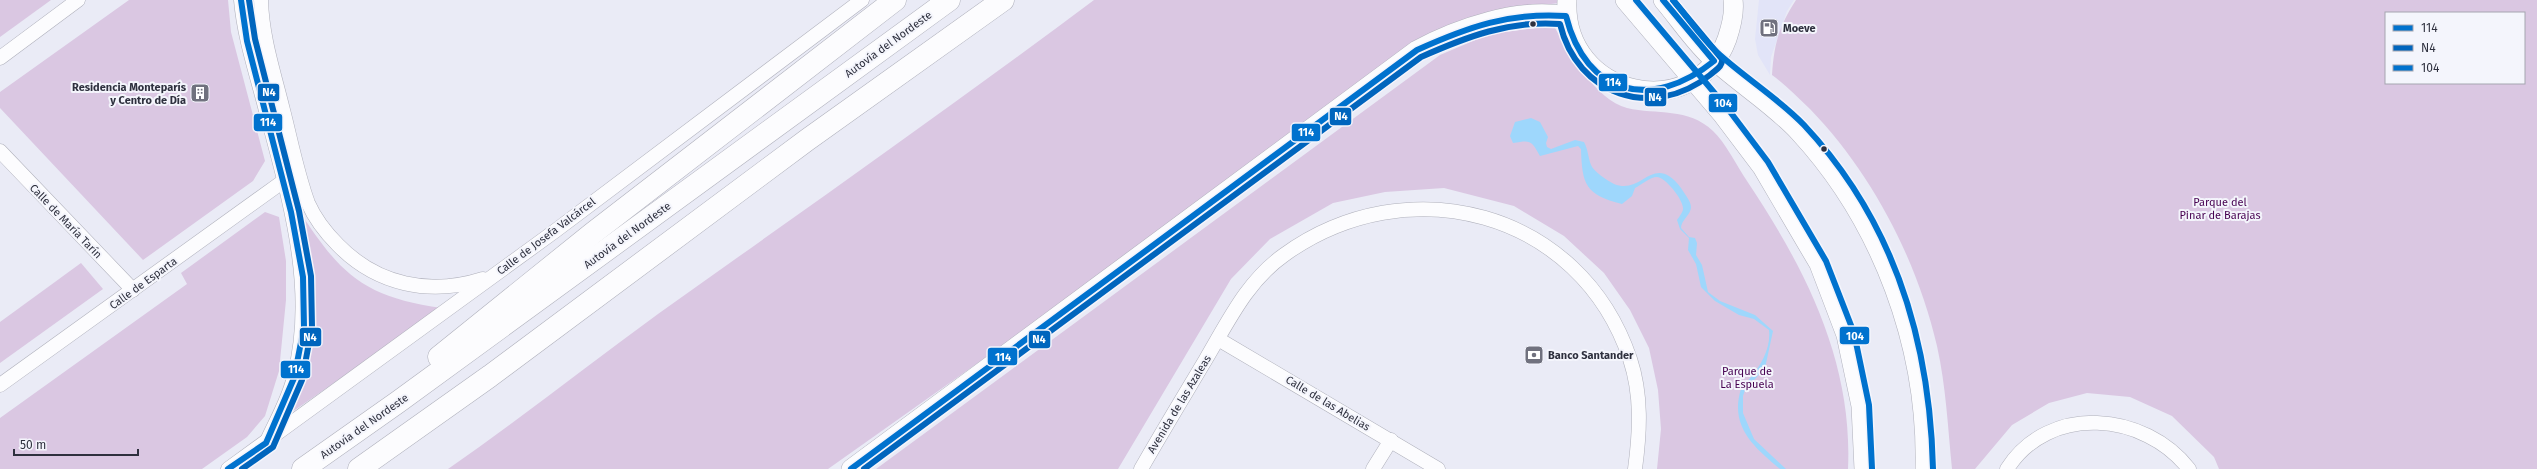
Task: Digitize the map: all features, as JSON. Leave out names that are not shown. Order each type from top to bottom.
[{"type":"highway","points":[[398,402],[447,349],[895,0]]},
{"type":"highway","name":"Autovía del Nordeste","points":[[303,469],[398,402],[949,0]]},
{"type":"highway","points":[[359,469],[490,376],[807,140],[1003,0]]},
{"type":"main road","points":[[1625,0],[1722,114],[1762,167],[1819,264],[1846,335],[1861,406],[1864,469]]},
{"type":"main road","points":[[1663,0],[1714,61],[1798,132],[1856,207],[1890,275],[1910,336],[1922,401],[1925,469]]},
{"type":"main road","points":[[851,469],[1417,50],[1461,30],[1501,19],[1567,8],[1573,42],[1589,65],[1611,82],[1638,90],[1666,90],[1692,80],[1714,61],[1725,44],[1731,26],[1732,0]]},
{"type":"street","points":[[0,58],[78,0]]},
{"type":"street","points":[[241,0],[247,41],[285,180],[303,277],[304,327],[294,378],[266,443]]},
{"type":"street","points":[[260,0],[268,54],[298,172],[309,204],[319,224],[331,239],[349,257],[369,271],[416,287],[463,286],[493,276]]},
{"type":"street","name":"Calle de Josefa Valcárcel","points":[[228,469],[266,443],[493,276],[862,0]]},
{"type":"street","name":"Calle de María Tarín","points":[[0,151],[133,290]]},
{"type":"street","name":"Calle de Esparta","points":[[0,385],[285,180]]},
{"type":"street","name":"Avenida de las Azaleas","points":[[1141,469],[1245,293],[1261,273],[1302,242],[1333,227],[1374,213],[1423,208],[1463,212],[1498,222],[1530,236],[1564,260],[1597,298],[1621,336],[1630,360],[1640,412],[1640,438],[1635,469]]},
{"type":"street","name":"Calle de las Abelias","points":[[1218,339],[1390,440],[1423,465],[1438,469]]},
{"type":"street","points":[[2007,469],[2029,446],[2046,434],[2069,426],[2099,422],[2119,424],[2144,432],[2160,440],[2180,457],[2189,469]]},
{"type":"street","points":[[1373,469],[1390,440]]},
{"type":"shaded area","name":"Moeve","points":[[1759,0],[1794,0],[1787,11],[1771,57],[1770,75],[1758,55],[1755,39]]},
{"type":"green space","points":[[0,0],[51,0],[0,37]]},
{"type":"green space","points":[[129,0],[228,0],[231,32],[265,161],[253,181],[143,260],[0,108],[0,92]]},
{"type":"green space","points":[[1094,0],[1560,0],[1559,3],[1528,7],[1453,24],[1257,158],[1027,328],[828,469],[448,469],[658,314],[932,119]]},
{"type":"green space","name":"Parque del Pinar de Barajas","points":[[1796,0],[2537,0],[2537,469],[2219,469],[2214,457],[2172,416],[2130,397],[2087,393],[2049,403],[2012,425],[1975,469],[1952,469],[1945,392],[1940,361],[1928,314],[1917,282],[1889,219],[1872,189],[1853,161],[1810,109],[1772,75],[1774,54],[1778,36],[1785,18]]},
{"type":"green space","name":"Parque de La Espuela","points":[[1554,26],[1584,74],[1604,95],[1627,108],[1672,113],[1693,118],[1703,123],[1713,131],[1726,148],[1788,248],[1806,282],[1821,317],[1834,353],[1842,391],[1847,429],[1848,469],[1657,469],[1661,429],[1658,390],[1649,348],[1630,310],[1604,273],[1564,236],[1514,206],[1444,188],[1385,192],[1333,203],[1270,239],[1231,279],[1118,469],[876,469],[1440,55],[1480,38],[1504,32]]},
{"type":"green space","points":[[298,209],[327,250],[341,266],[356,279],[373,289],[392,297],[442,308],[292,412],[308,356],[312,319],[312,301],[308,264]]},
{"type":"green space","points":[[265,212],[279,217],[286,261],[286,300],[279,371],[265,416],[247,437],[202,469],[0,469],[0,418],[187,284],[181,273]]},
{"type":"green space","points":[[81,263],[103,289],[0,363],[0,322]]},
{"type":"water","points":[[1531,118],[1540,122],[1548,137],[1546,143],[1547,147],[1551,149],[1575,140],[1584,142],[1593,168],[1601,176],[1614,184],[1624,186],[1633,184],[1655,174],[1663,173],[1671,178],[1681,188],[1689,200],[1691,210],[1681,225],[1681,228],[1689,237],[1695,238],[1697,243],[1696,255],[1702,265],[1708,292],[1720,301],[1755,315],[1773,331],[1765,368],[1745,390],[1743,396],[1743,413],[1754,439],[1786,469],[1780,469],[1754,444],[1741,425],[1739,415],[1738,402],[1741,389],[1755,372],[1765,355],[1769,343],[1769,330],[1754,319],[1739,315],[1715,301],[1701,287],[1696,264],[1688,250],[1689,238],[1680,229],[1677,220],[1683,209],[1677,195],[1665,181],[1654,177],[1635,188],[1632,196],[1622,204],[1600,197],[1588,186],[1583,171],[1581,149],[1578,146],[1540,156],[1530,142],[1513,143],[1510,136],[1515,122]]},
{"type":"transit line","name":"114","points":[[228,469],[266,443],[294,378],[304,327],[303,277],[291,212],[247,41],[241,0]]},
{"type":"transit line","name":"N4","points":[[242,469],[273,447],[302,380],[312,327],[311,276],[299,211],[255,39],[249,0]]},
{"type":"transit line","name":"104","points":[[1636,0],[1728,109],[1768,162],[1826,261],[1854,333],[1869,405],[1872,469]]},
{"type":"transit line","name":"114","points":[[851,469],[1417,50],[1454,34],[1490,23],[1526,16],[1566,16],[1576,43],[1589,64],[1605,79],[1624,87],[1645,90],[1668,86],[1691,77],[1714,61],[1663,0]]},
{"type":"transit line","name":"N4","points":[[864,469],[1421,57],[1455,43],[1506,27],[1542,23],[1560,24],[1569,48],[1582,68],[1600,83],[1620,93],[1642,98],[1664,96],[1688,89],[1718,68],[1722,62],[1722,59],[1673,0]]},
{"type":"transit line","name":"104","points":[[1673,0],[1713,49],[1804,125],[1835,162],[1861,201],[1883,242],[1901,285],[1914,329],[1924,375],[1930,421],[1933,469]]},
{"type":"place","name":"Moeve","points":[[1769,28]]},
{"type":"place","name":"Residencia Monteparís y Centro de Día","points":[[200,93]]},
{"type":"place","name":"Banco Santander","points":[[1534,355]]}]
